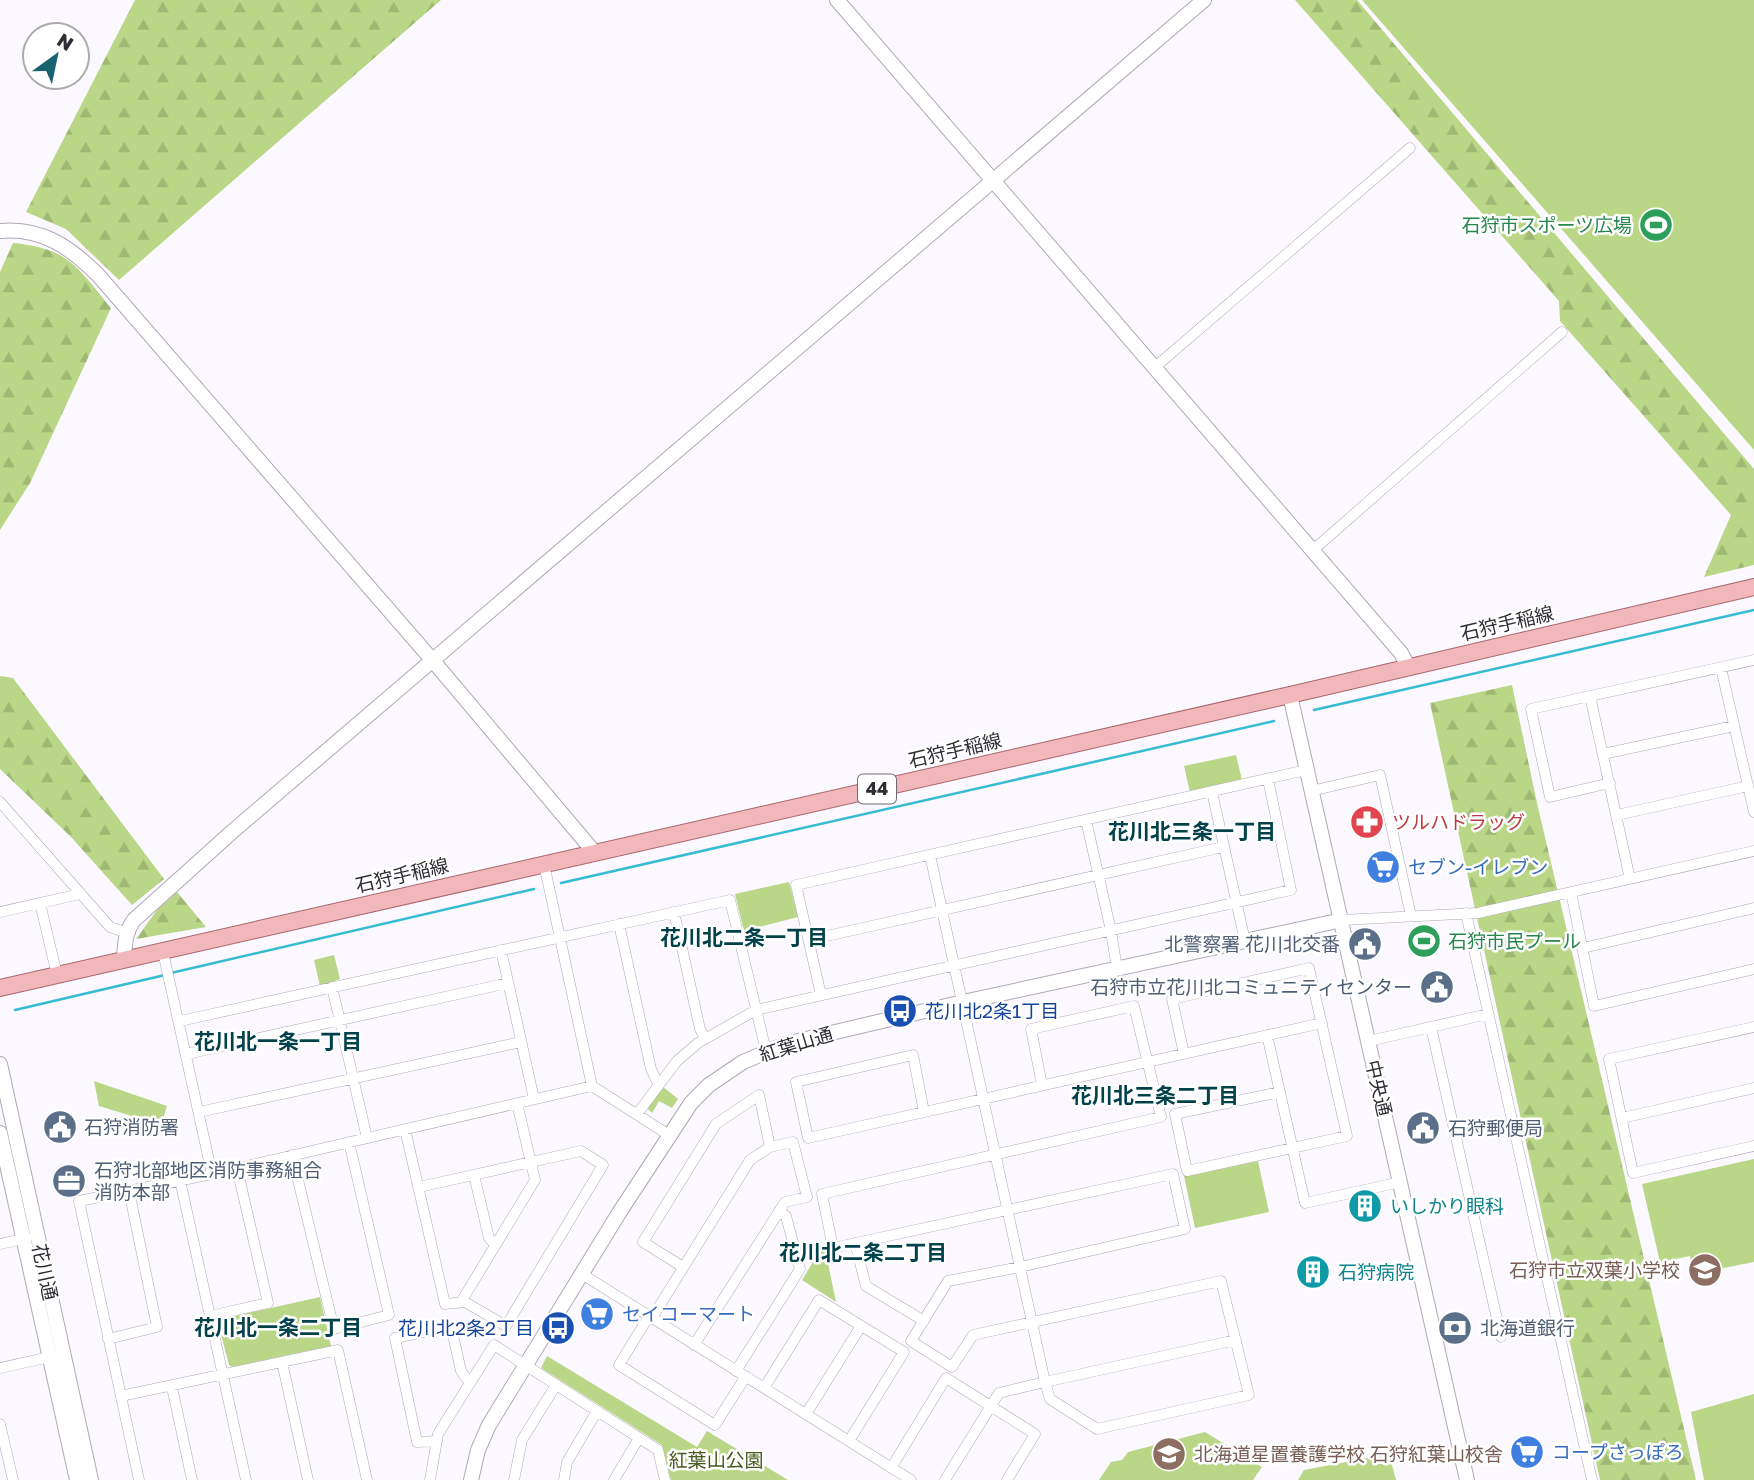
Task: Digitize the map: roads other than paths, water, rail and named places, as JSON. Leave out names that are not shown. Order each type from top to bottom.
[{"type":"main road","name":"石狩手稲線","points":[[0,988],[124,959],[164,960],[546,872],[595,853],[1754,587]]},
{"type":"street","points":[[837,0],[1401,653],[1409,668]]},
{"type":"street","points":[[124,959],[127,933],[134,920],[233,831],[434,662],[1204,0]]},
{"type":"street","points":[[1154,368],[1410,148]]},
{"type":"street","points":[[0,231],[25,230],[60,242],[98,275],[434,662],[595,853]]},
{"type":"street","points":[[1312,551],[1562,332]]},
{"type":"street","points":[[1610,783],[1550,797],[1531,709],[1754,660]]},
{"type":"street","points":[[1721,668],[1754,812]]},
{"type":"street","name":"中央通","points":[[1290,695],[1467,1480]]},
{"type":"street","points":[[1590,696],[1630,879]]},
{"type":"street","points":[[1603,754],[1734,726]]},
{"type":"street","points":[[821,995],[796,885],[1306,770]]},
{"type":"street","points":[[1311,791],[1380,775],[1411,916]]},
{"type":"street","points":[[636,1114],[677,1061],[705,1038],[756,1010],[1291,890],[1268,779]]},
{"type":"street","points":[[1617,815],[1748,786]]},
{"type":"street","points":[[1212,792],[1245,941]]},
{"type":"street","points":[[0,802],[110,928],[127,933]]},
{"type":"street","points":[[1086,820],[1117,969]]},
{"type":"street","points":[[809,940],[1223,847]]},
{"type":"street","points":[[1342,920],[1478,913],[1754,851]]},
{"type":"street","points":[[930,855],[984,1098],[996,1155],[1008,1210],[1020,1268],[1032,1324],[1050,1399],[1097,1429],[1249,1395],[1221,1281],[1032,1324],[973,1335],[952,1367],[911,1341],[947,1281],[1020,1268],[1185,1229],[1173,1174],[1008,1210],[855,1243],[833,1248],[822,1194],[996,1155],[1161,1117],[1134,1006],[1031,1029],[1042,1086]]},
{"type":"street","points":[[546,872],[592,1086],[669,1135]]},
{"type":"street","points":[[1571,892],[1594,1006],[1754,969]]},
{"type":"street","points":[[0,912],[80,894]]},
{"type":"street","points":[[180,1021],[730,900],[766,1051]]},
{"type":"street","points":[[40,903],[57,975]]},
{"type":"street","points":[[1583,948],[1754,908]]},
{"type":"street","points":[[674,912],[705,1038]]},
{"type":"street","points":[[1466,913],[1592,1480]]},
{"type":"street","name":"紅葉山通","points":[[471,1480],[478,1450],[489,1425],[669,1135],[691,1103],[709,1085],[743,1062],[793,1042],[963,1002],[1342,920]]},
{"type":"street","points":[[619,924],[651,1069],[658,1084]]},
{"type":"street","points":[[501,950],[534,1100]]},
{"type":"street","points":[[164,960],[180,1021],[212,1174]]},
{"type":"street","points":[[1184,1054],[1172,999],[1309,968],[1347,1136],[1187,1171],[1175,1114],[1280,1092]]},
{"type":"street","points":[[187,1054],[508,983]]},
{"type":"street","points":[[332,987],[367,1138]]},
{"type":"street","points":[[1369,1041],[1488,1014]]},
{"type":"street","points":[[924,1112],[913,1055],[796,1082],[808,1138],[1322,1023]]},
{"type":"street","points":[[1431,1027],[1501,1337]]},
{"type":"street","points":[[1754,1027],[1609,1059],[1633,1173],[1754,1146]]},
{"type":"street","points":[[1267,1035],[1305,1203],[1401,1182]]},
{"type":"street","points":[[199,1112],[521,1042]]},
{"type":"street","name":"花川通","points":[[0,1063],[5,1116],[81,1479]]},
{"type":"street","points":[[139,1480],[79,1201],[212,1174],[592,1086]]},
{"type":"street","points":[[1622,1118],[1754,1088]]},
{"type":"street","points":[[683,1268],[643,1242],[716,1125],[759,1095],[770,1147]]},
{"type":"street","points":[[461,1302],[535,1180],[517,1103]]},
{"type":"street","points":[[405,1129],[445,1304],[465,1302],[506,1326],[603,1165],[581,1151],[419,1187]]},
{"type":"street","name":"花川通","points":[[0,1133],[30,1237]]},
{"type":"street","points":[[292,1155],[334,1329],[389,1315],[349,1142]]},
{"type":"street","points":[[695,1345],[779,1211],[785,1202],[807,1197],[793,1142],[770,1147],[750,1160],[620,1365],[715,1425],[800,1269],[786,1216],[779,1211]]},
{"type":"street","points":[[210,1316],[268,1303],[237,1168]]},
{"type":"street","points":[[474,1175],[489,1238],[495,1245]]},
{"type":"street","points":[[180,1180],[246,1480]]},
{"type":"street","points":[[108,1339],[158,1327],[130,1191]]},
{"type":"street","points":[[0,1244],[30,1237]]},
{"type":"street","points":[[855,1243],[866,1286],[924,1321]]},
{"type":"street","points":[[582,1274],[911,1480]]},
{"type":"street","points":[[764,1388],[819,1300],[904,1352],[849,1441]]},
{"type":"street","points":[[437,1441],[416,1442],[395,1338],[450,1326],[461,1371],[470,1383]]},
{"type":"street","points":[[806,1414],[861,1326]]},
{"type":"street","points":[[945,1480],[999,1394],[1236,1340]]},
{"type":"street","points":[[430,1480],[438,1434],[494,1345],[658,1450],[665,1480]]},
{"type":"street","points":[[121,1396],[338,1350],[367,1480]]},
{"type":"street","points":[[0,1368],[57,1356]]},
{"type":"street","points":[[282,1362],[308,1480]]},
{"type":"street","points":[[891,1468],[946,1378],[1035,1434],[1007,1480]]},
{"type":"street","points":[[514,1480],[522,1440],[556,1385]]},
{"type":"street","points":[[172,1387],[192,1480]]},
{"type":"street","points":[[564,1480],[567,1462],[597,1411]]},
{"type":"street","points":[[0,1424],[13,1480]]},
{"type":"street","points":[[614,1480],[639,1438]]},
{"type":"waterway","points":[[1314,710],[1754,610]]},
{"type":"waterway","points":[[561,883],[1274,721]]},
{"type":"waterway","points":[[171,973],[534,889]]},
{"type":"waterway","points":[[15,1010],[165,975]]},
{"type":"place","name":"石狩市スポーツ広場","points":[[1656,225]]},
{"type":"place","name":"ツルハドラッグ","points":[[1367,822]]},
{"type":"place","name":"セブン-イレブン","points":[[1383,867]]},
{"type":"place","name":"石狩市民プール","points":[[1424,941]]},
{"type":"place","name":"北警察署 花川北交番","points":[[1365,944]]},
{"type":"place","name":"石狩市立花川北コミュニティセンター","points":[[1437,987]]},
{"type":"place","name":"花川北2条1丁目","points":[[900,1011]]},
{"type":"place","name":"石狩消防署","points":[[60,1127]]},
{"type":"place","name":"石狩郵便局","points":[[1423,1128]]},
{"type":"place","name":"石狩北部地区消防事務組合 消防本部","points":[[69,1181]]},
{"type":"place","name":"いしかり眼科","points":[[1365,1206]]},
{"type":"place","name":"石狩市立双葉小学校","points":[[1705,1270]]},
{"type":"place","name":"石狩病院","points":[[1313,1272]]},
{"type":"place","name":"セイコーマート","points":[[597,1314]]},
{"type":"place","name":"花川北2条2丁目","points":[[558,1328]]},
{"type":"place","name":"北海道銀行","points":[[1455,1328]]},
{"type":"place","name":"コープさっぽろ","points":[[1527,1452]]},
{"type":"place","name":"北海道星置養護学校 石狩紅葉山校舎","points":[[1169,1454]]},
{"type":"district","name":"花川北三条一丁目","points":[[1192,832]]},
{"type":"district","name":"花川北二条一丁目","points":[[744,938]]},
{"type":"district","name":"花川北一条一丁目","points":[[278,1042]]},
{"type":"district","name":"花川北三条二丁目","points":[[1155,1096]]},
{"type":"district","name":"花川北二条二丁目","points":[[863,1253]]},
{"type":"district","name":"花川北一条二丁目","points":[[278,1328]]},
{"type":"park label","name":"紅葉山公園","points":[[716,1460]]}]
